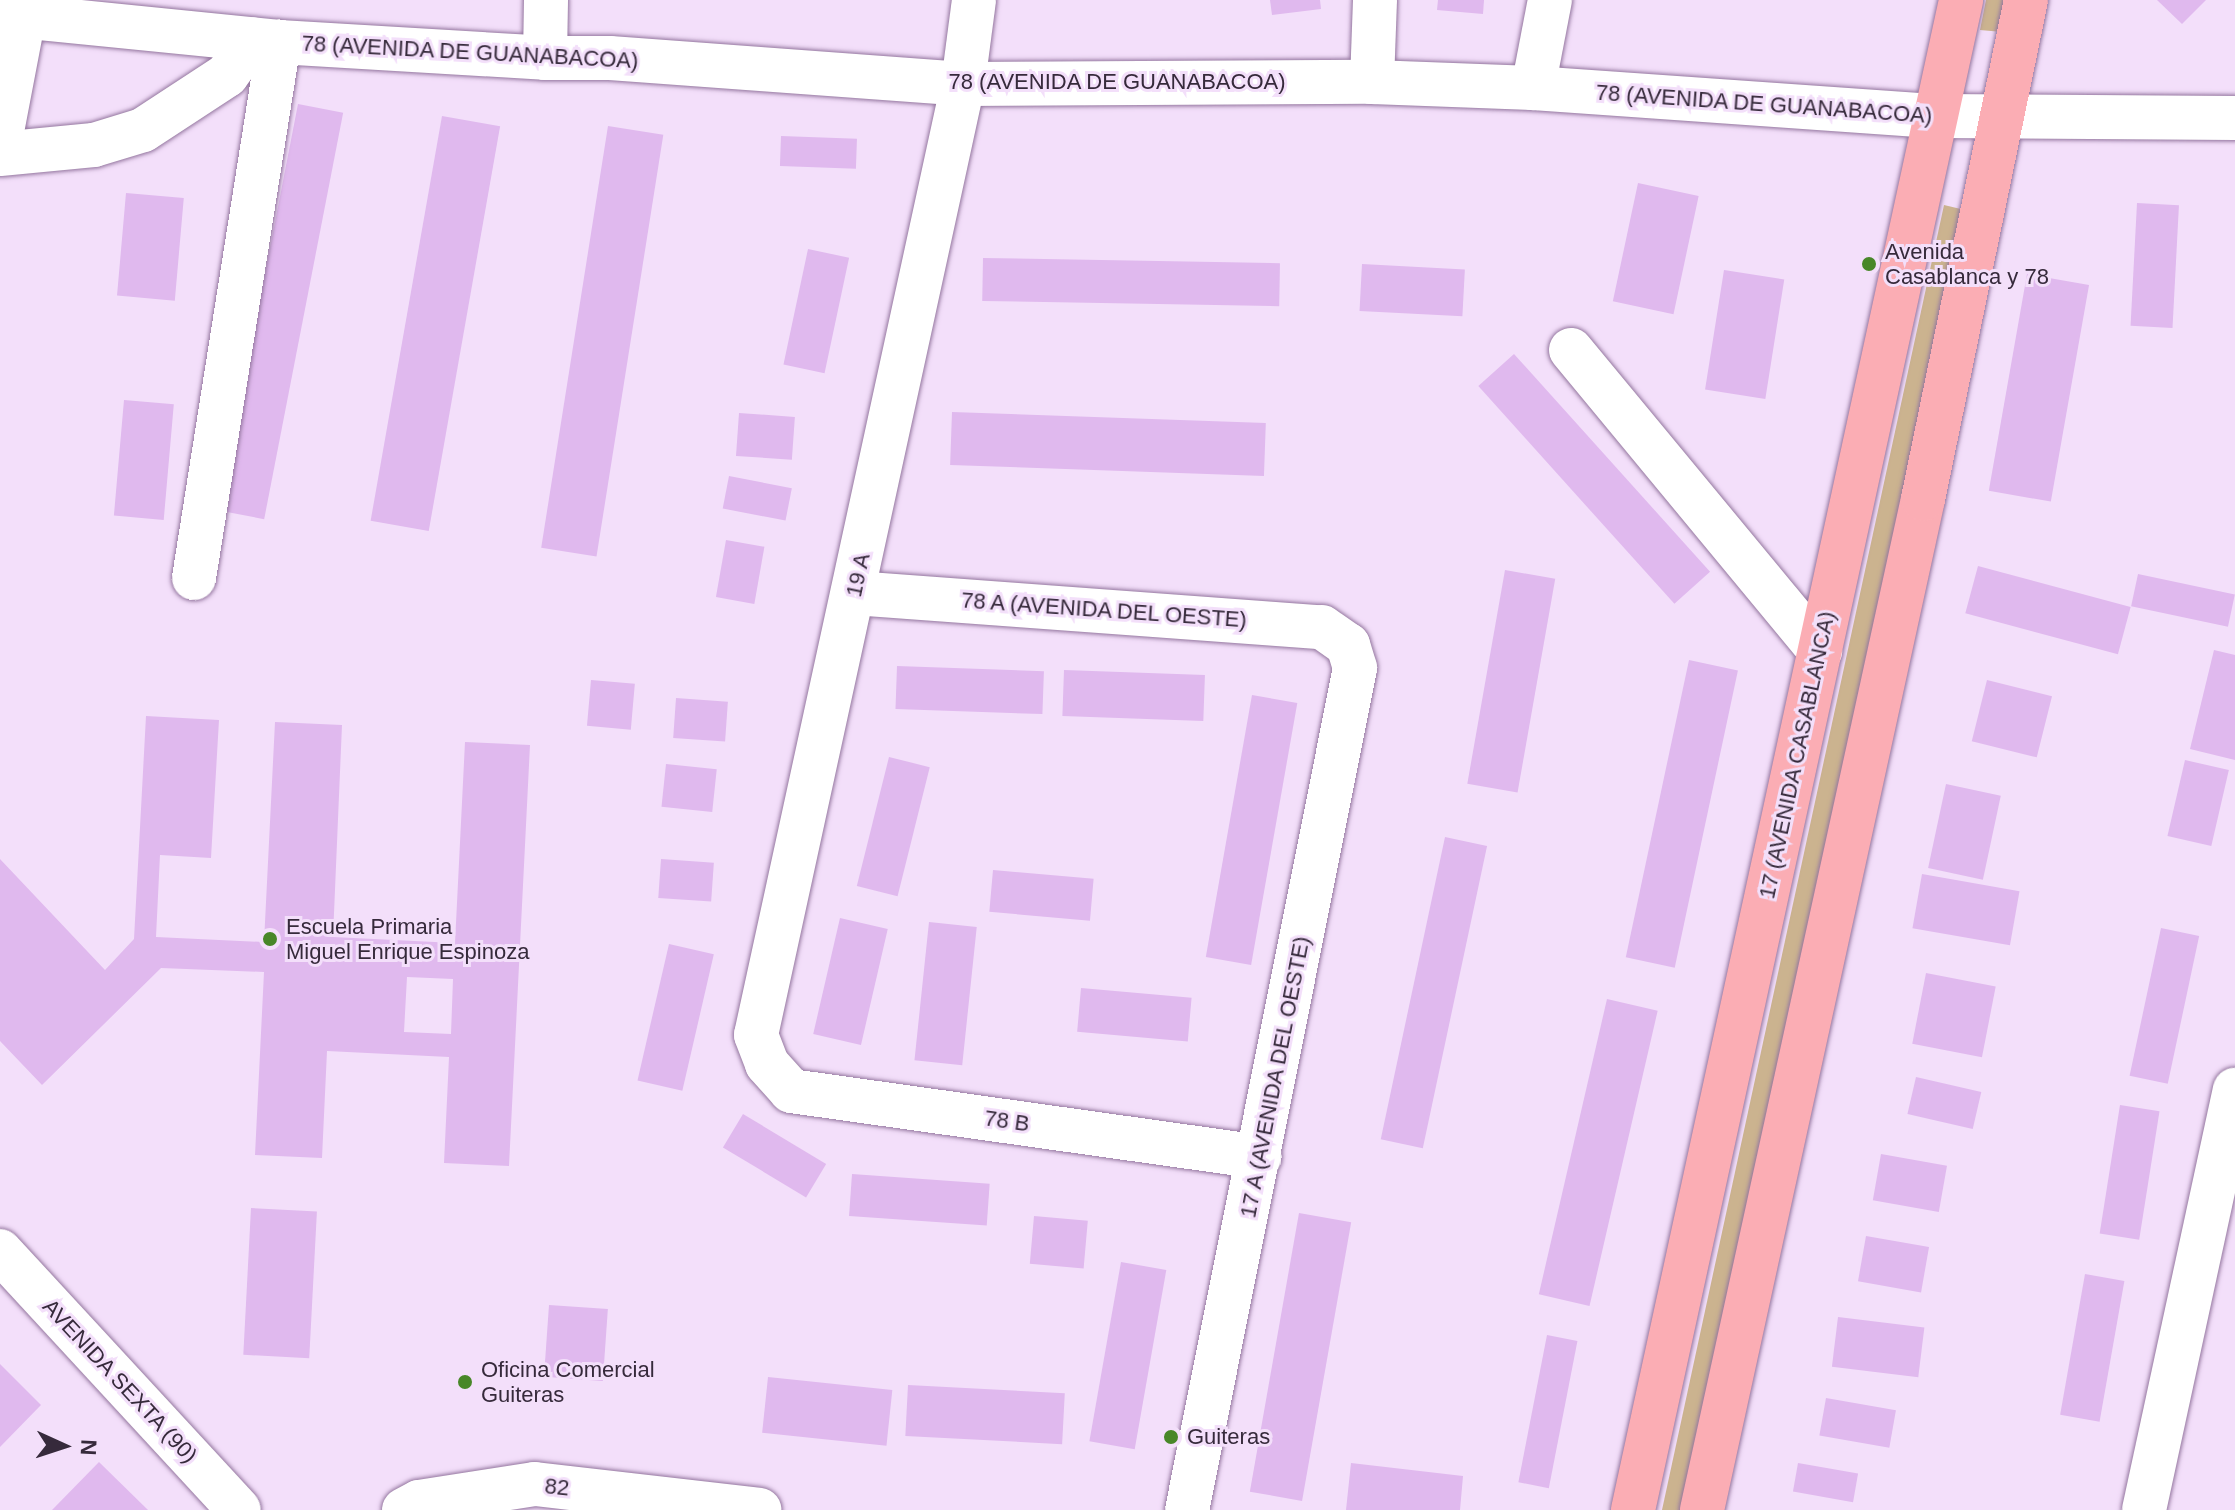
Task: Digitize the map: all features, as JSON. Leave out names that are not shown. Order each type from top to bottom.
[{"type":"main road","name":"17 (AVENIDA CASABLANCA)","points":[[1633,1510],[1961,0]]},
{"type":"main road","points":[[1702,1510],[1923,499],[2026,0]]},
{"type":"street","points":[[545,58],[546,0]]},
{"type":"street","name":"19 A","points":[[767,1064],[756,1035],[963,84],[974,0]]},
{"type":"street","points":[[1372,82],[1375,0]]},
{"type":"street","points":[[1533,88],[1550,0]]},
{"type":"street","points":[[0,142],[12,15]]},
{"type":"street","name":"78 (AVENIDA DE GUANABACOA)","points":[[12,15],[266,41],[545,58],[610,58],[963,84],[1372,82],[1533,88],[1936,116],[2235,118]]},
{"type":"street","points":[[0,154],[94,145],[143,130],[227,75],[266,41]]},
{"type":"street","points":[[194,578],[266,41]]},
{"type":"street","points":[[1571,350],[1820,651]]},
{"type":"street","name":"78 A (AVENIDA DEL OESTE)","points":[[854,593],[1322,627],[1348,645]]},
{"type":"street","name":"17 A (AVENIDA DEL OESTE)","points":[[1187,1510],[1355,668],[1348,645]]},
{"type":"street","name":"78 B","points":[[767,1064],[791,1091],[1259,1157]]},
{"type":"street","points":[[2144,1510],[2235,1090]]},
{"type":"street","name":"AVENIDA SEXTA (90)","points":[[0,1251],[239,1510]]},
{"type":"street","name":"82","points":[[404,1510],[419,1502],[535,1484],[760,1510]]},
{"type":"shaded area","points":[[1986,0],[2008,0],[2002,32],[1980,30]]},
{"type":"shaded area","points":[[1944,205],[1965,210],[1681,1510],[1662,1510]]},
{"type":"building","points":[[1270,0],[1320,0],[1321,9],[1272,15]]},
{"type":"building","points":[[1438,0],[1484,0],[1483,14],[1437,10]]},
{"type":"building","points":[[2157,0],[2206,0],[2182,24]]},
{"type":"building","points":[[298,104],[343,113],[264,519],[219,510]]},
{"type":"building","points":[[442,116],[500,126],[429,531],[371,521]]},
{"type":"building","points":[[608,126],[663,135],[597,557],[541,548]]},
{"type":"building","points":[[781,136],[857,139],[856,169],[780,166]]},
{"type":"building","points":[[1638,183],[1699,196],[1673,314],[1613,301]]},
{"type":"building","points":[[126,193],[184,198],[175,301],[117,296]]},
{"type":"building","points":[[2137,203],[2179,205],[2173,328],[2131,326]]},
{"type":"building","points":[[808,249],[849,258],[825,373],[783,364]]},
{"type":"building","points":[[983,258],[1280,263],[1279,306],[982,301]]},
{"type":"building","points":[[1362,264],[1465,269],[1462,316],[1360,311]]},
{"type":"building","points":[[1724,270],[1784,280],[1765,399],[1705,390]]},
{"type":"building","points":[[2027,274],[2089,285],[2051,502],[1989,491]]},
{"type":"building","points":[[1514,354],[1710,572],[1674,604],[1478,386]]},
{"type":"building","points":[[124,400],[174,404],[164,520],[114,516]]},
{"type":"building","points":[[952,412],[1266,423],[1264,476],[950,465]]},
{"type":"building","points":[[739,413],[795,417],[792,460],[736,456]]},
{"type":"building","points":[[729,476],[792,488],[786,521],[723,508]]},
{"type":"building","points":[[726,540],[764,547],[754,604],[716,597]]},
{"type":"building","points":[[1978,566],[2131,607],[2118,654],[1965,613]]},
{"type":"building","points":[[1505,570],[1555,579],[1518,793],[1467,784]]},
{"type":"building","points":[[2138,574],[2235,595],[2228,627],[2131,606]]},
{"type":"building","points":[[2214,650],[2235,655],[2235,760],[2190,749]]},
{"type":"building","points":[[1689,660],[1738,670],[1675,968],[1626,957]]},
{"type":"building","points":[[897,666],[1044,671],[1042,714],[895,709]]},
{"type":"building","points":[[1064,670],[1205,675],[1203,721],[1062,716]]},
{"type":"building","points":[[591,680],[635,684],[631,730],[587,726]]},
{"type":"building","points":[[1987,680],[2052,696],[2037,757],[1972,741]]},
{"type":"building","points":[[1252,695],[1297,703],[1251,965],[1206,957]]},
{"type":"building","points":[[676,698],[728,702],[725,742],[673,738]]},
{"type":"building","points":[[146,716],[219,720],[211,858],[160,855],[156,937],[264,942],[275,722],[342,725],[333,937],[455,943],[465,742],[530,745],[509,1166],[444,1163],[449,1057],[327,1051],[322,1158],[255,1155],[264,972],[161,968],[42,1085],[0,1041],[0,859],[105,970],[134,939]],"holes":[[[407,977],[453,979],[451,1034],[404,1032]]]},
{"type":"building","points":[[889,757],[930,767],[898,896],[857,886]]},
{"type":"building","points":[[2185,760],[2229,770],[2211,846],[2167,836]]},
{"type":"building","points":[[666,764],[717,769],[712,812],[662,807]]},
{"type":"building","points":[[1946,784],[2001,796],[1983,880],[1928,868]]},
{"type":"building","points":[[1445,837],[1487,846],[1423,1148],[1381,1139]]},
{"type":"building","points":[[661,859],[714,863],[711,902],[658,898]]},
{"type":"building","points":[[993,870],[1094,879],[1090,921],[989,912]]},
{"type":"building","points":[[1922,874],[2019,891],[2010,945],[1912,928]]},
{"type":"building","points":[[840,918],[888,929],[861,1045],[813,1034]]},
{"type":"building","points":[[929,922],[977,927],[962,1065],[914,1060]]},
{"type":"building","points":[[2161,928],[2199,936],[2168,1084],[2130,1076]]},
{"type":"building","points":[[669,944],[714,954],[682,1091],[638,1080]]},
{"type":"building","points":[[1926,973],[1996,987],[1982,1057],[1912,1044]]},
{"type":"building","points":[[1081,988],[1192,998],[1188,1042],[1077,1032]]},
{"type":"building","points":[[1607,999],[1658,1011],[1590,1306],[1539,1294]]},
{"type":"building","points":[[1916,1077],[1981,1092],[1973,1129],[1907,1114]]},
{"type":"building","points":[[2120,1105],[2160,1111],[2139,1240],[2100,1233]]},
{"type":"building","points":[[743,1114],[826,1164],[806,1197],[723,1147]]},
{"type":"building","points":[[1881,1154],[1947,1166],[1939,1212],[1873,1200]]},
{"type":"building","points":[[852,1174],[990,1184],[987,1226],[849,1216]]},
{"type":"building","points":[[251,1208],[317,1211],[309,1358],[243,1355]]},
{"type":"building","points":[[1299,1213],[1351,1222],[1302,1501],[1250,1492]]},
{"type":"building","points":[[1034,1216],[1088,1221],[1084,1269],[1030,1264]]},
{"type":"building","points":[[1866,1236],[1929,1247],[1921,1292],[1858,1281]]},
{"type":"building","points":[[1121,1262],[1166,1270],[1135,1449],[1089,1441]]},
{"type":"building","points":[[2085,1274],[2124,1281],[2100,1422],[2060,1415]]},
{"type":"building","points":[[549,1305],[608,1309],[603,1381],[544,1377]]},
{"type":"building","points":[[1838,1317],[1924,1328],[1918,1377],[1832,1367]]},
{"type":"building","points":[[1547,1335],[1577,1341],[1549,1488],[1518,1482]]},
{"type":"building","points":[[0,1364],[41,1405],[0,1447]]},
{"type":"building","points":[[768,1377],[892,1390],[886,1446],[762,1433]]},
{"type":"building","points":[[908,1385],[1065,1393],[1062,1444],[905,1436]]},
{"type":"building","points":[[1826,1398],[1896,1410],[1889,1448],[1819,1435]]},
{"type":"building","points":[[99,1462],[148,1510],[52,1510]]},
{"type":"building","points":[[1351,1463],[1463,1476],[1460,1510],[1346,1510]]},
{"type":"building","points":[[1798,1463],[1858,1474],[1853,1502],[1793,1492]]},
{"type":"place","name":"Avenida Casablanca y 78","points":[[1869,264]]},
{"type":"place","name":"Escuela Primaria Miguel Enrique Espinoza","points":[[270,939]]},
{"type":"place","name":"Oficina Comercial Guiteras","points":[[465,1382]]},
{"type":"place","name":"Guiteras","points":[[1171,1437]]}]
